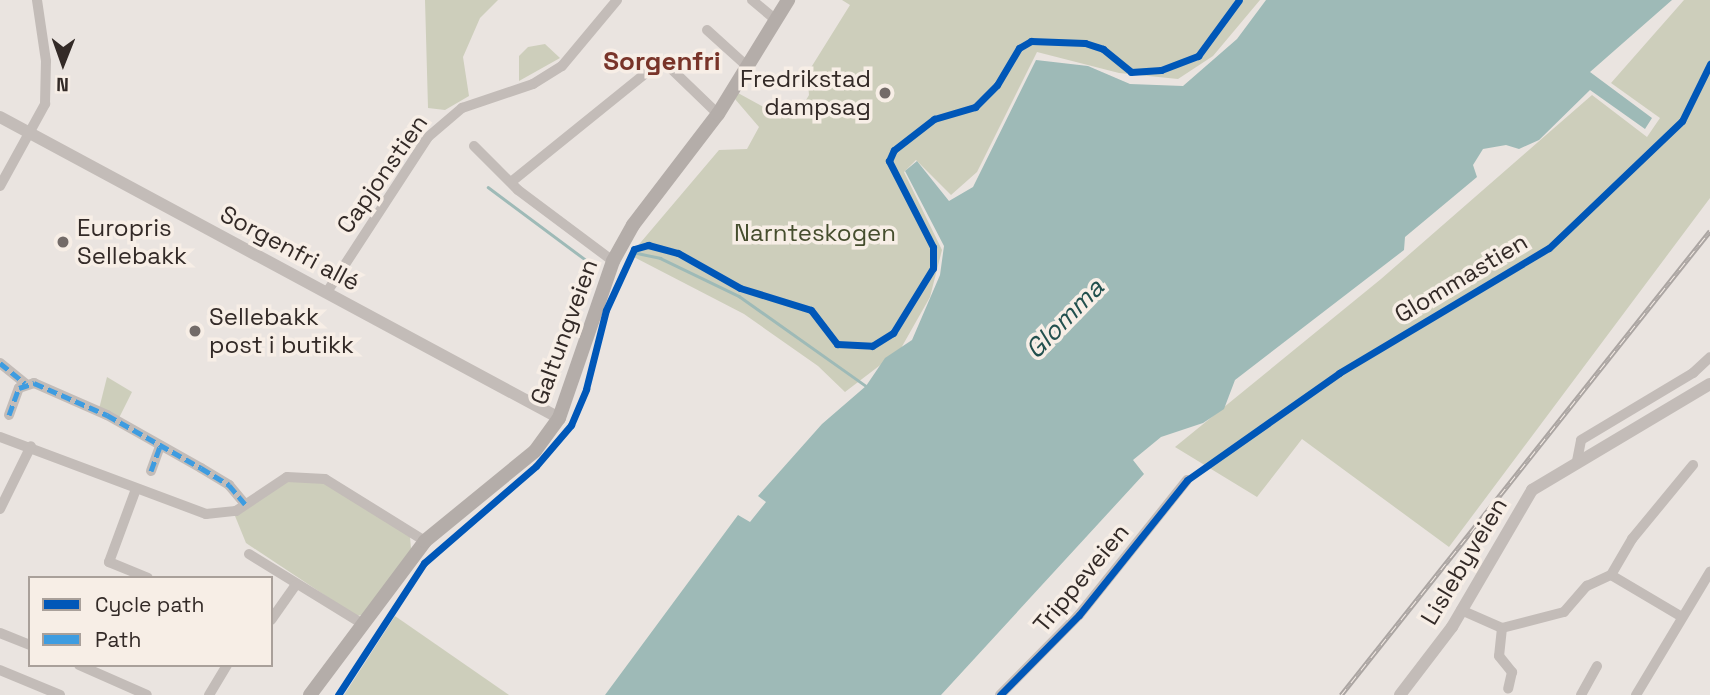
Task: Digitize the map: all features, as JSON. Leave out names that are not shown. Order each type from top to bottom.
[{"type":"main road","name":"Galtungveien","points":[[310,695],[425,541],[535,451],[559,418],[613,261],[633,225],[718,114],[788,0]]},
{"type":"street","points":[[0,186],[47,94],[37,0]]},
{"type":"street","name":"Capjonstien","points":[[327,292],[428,137],[462,108],[533,85],[562,66],[617,0]]},
{"type":"street","points":[[752,0],[776,20]]},
{"type":"street","points":[[707,30],[748,67]]},
{"type":"street","points":[[511,182],[662,60],[718,114]]},
{"type":"street","name":"Sorgenfri allé","points":[[0,117],[559,418]]},
{"type":"street","points":[[474,146],[511,182],[613,261]]},
{"type":"street","name":"Lislebyveien","points":[[1577,461],[1581,440],[1693,373],[1710,357]]},
{"type":"street","points":[[0,363],[25,383],[107,415],[229,485],[245,505]]},
{"type":"street","points":[[9,415],[25,383]]},
{"type":"street","name":"Lislebyveien","points":[[1399,695],[1461,610],[1518,508],[1541,483],[1676,409],[1710,384]]},
{"type":"street","points":[[0,437],[31,446],[206,514],[245,505],[287,477],[325,479],[425,541]]},
{"type":"street","points":[[0,509],[31,446]]},
{"type":"street","points":[[151,471],[160,446]]},
{"type":"street","points":[[1461,610],[1502,628],[1564,612],[1587,586],[1611,575],[1632,539],[1693,465]]},
{"type":"street","name":"Trippeveien","points":[[1000,695],[1079,615],[1187,480]]},
{"type":"street","points":[[136,489],[109,562],[143,576]]},
{"type":"street","points":[[249,554],[296,586],[363,624]]},
{"type":"street","points":[[1636,695],[1710,572]]},
{"type":"street","points":[[1611,575],[1682,617]]},
{"type":"street","points":[[273,617],[296,586]]},
{"type":"street","points":[[1502,628],[1499,656],[1512,669],[1507,689]]},
{"type":"street","points":[[0,633],[28,644]]},
{"type":"street","points":[[1581,695],[1597,666]]},
{"type":"street","points":[[83,667],[146,695]]},
{"type":"street","points":[[209,695],[226,667]]},
{"type":"street","points":[[0,670],[60,695]]},
{"type":"green space","points":[[425,0],[498,0],[480,18],[463,57],[469,96],[445,110],[428,108]]},
{"type":"green space","name":"Narnteskogen","points":[[842,0],[1260,0],[1213,56],[1178,79],[1119,73],[1037,52],[977,172],[951,195],[916,160],[904,172],[942,250],[930,297],[900,350],[845,392],[818,366],[744,314],[630,255],[719,150],[747,149],[759,127],[735,99],[738,93],[780,116],[796,117],[809,95],[807,74],[850,5]]},
{"type":"green space","points":[[1684,0],[1710,0],[1710,198],[1449,547],[1302,439],[1257,497],[1175,447],[1381,279],[1592,95],[1647,137],[1660,118],[1611,83]]},
{"type":"green space","points":[[545,44],[560,58],[519,81],[519,56],[528,47]]},
{"type":"green space","points":[[107,377],[132,392],[119,418],[99,409]]},
{"type":"green space","points":[[303,479],[324,483],[410,536],[411,549],[363,615],[356,616],[246,543],[235,516],[282,482]]},
{"type":"green space","points":[[395,616],[509,695],[344,695]]},
{"type":"water","name":"Glomma","points":[[1266,0],[1672,0],[1590,72],[1652,118],[1645,129],[1590,90],[1539,140],[1519,149],[1506,145],[1483,149],[1473,165],[1477,177],[1405,237],[1404,250],[1235,380],[1224,409],[1203,423],[1161,437],[1133,460],[1144,474],[941,695],[605,695],[738,515],[750,522],[766,502],[758,496],[822,424],[866,386],[885,358],[912,340],[940,275],[944,246],[905,171],[917,161],[949,201],[973,187],[1036,60],[1088,66],[1130,84],[1183,86],[1237,39]]},
{"type":"waterway","points":[[488,187],[586,260]]},
{"type":"waterway","points":[[637,253],[660,258],[739,296],[866,386]]},
{"type":"railway","points":[[1341,695],[1710,231]]},
{"type":"marked path","points":[[0,363],[25,383]]},
{"type":"marked path","points":[[9,415],[19,388],[34,383],[107,415],[201,468],[229,485],[245,504]]},
{"type":"marked path","points":[[151,471],[160,446]]},
{"type":"cycle path","points":[[338,695],[424,563],[536,466],[571,425],[586,389],[606,310],[634,249],[648,245],[678,253],[740,288],[811,310],[837,344],[872,346],[893,333],[933,268],[933,247],[889,161],[894,150],[934,119],[975,107],[997,85],[1019,48],[1031,41],[1085,43],[1103,49],[1131,72],[1161,70],[1198,56],[1239,0]]},
{"type":"cycle path","name":"Glommastien","points":[[1000,695],[1079,615],[1187,480],[1339,373],[1549,248],[1682,121],[1710,64]]},
{"type":"place","name":"Fredrikstad dampsag","points":[[885,93]]},
{"type":"place","name":"Europris Sellebakk","points":[[63,242]]},
{"type":"place","name":"Sellebakk post i butikk","points":[[195,331]]},
{"type":"district","name":"Sorgenfri","points":[[662,62]]}]
